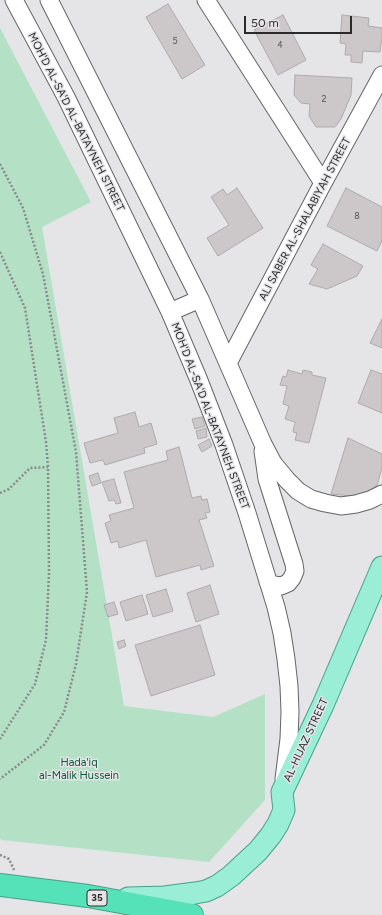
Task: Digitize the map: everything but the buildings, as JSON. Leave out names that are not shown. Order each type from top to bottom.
[{"type":"highway","name":"35","points":[[1,884],[88,896],[192,915]]},
{"type":"main road","name":"AL-HIJAZ STREET","points":[[88,896],[137,898],[165,897],[206,891],[232,876],[258,851],[278,824],[284,810],[282,792],[323,705],[382,567]]},
{"type":"street","name":"MOH'D AL-SA'D AL-BATAYNEH STREET","points":[[14,0],[66,97],[170,312],[224,445],[247,513],[276,607],[282,633],[289,686],[290,712],[289,739],[282,792]]},
{"type":"street","points":[[49,0],[200,299],[263,444],[273,463],[298,491],[325,503],[340,506],[356,504],[370,500],[382,494]]},
{"type":"street","points":[[206,0],[323,183]]},
{"type":"street","name":"ALI SABER AL-SHALABIYAH STREET","points":[[228,363],[382,75]]},
{"type":"street","points":[[170,312],[200,299]]},
{"type":"street","points":[[263,444],[263,456],[267,479],[294,564],[292,578],[288,583],[281,586],[268,582]]},
{"type":"path","points":[[0,164],[23,208],[43,274],[76,452],[87,592],[76,664],[64,712],[44,745],[0,779]]},
{"type":"path","points":[[0,252],[25,308],[46,442],[48,467],[49,573],[46,640],[35,684],[0,739]]},
{"type":"path","points":[[0,492],[10,489],[30,468],[48,467]]},
{"type":"green space","name":"Hada'iq al-Malik Hussein","points":[[0,28],[91,202],[42,227],[124,706],[213,717],[265,694],[265,800],[209,862],[0,839]]}]
